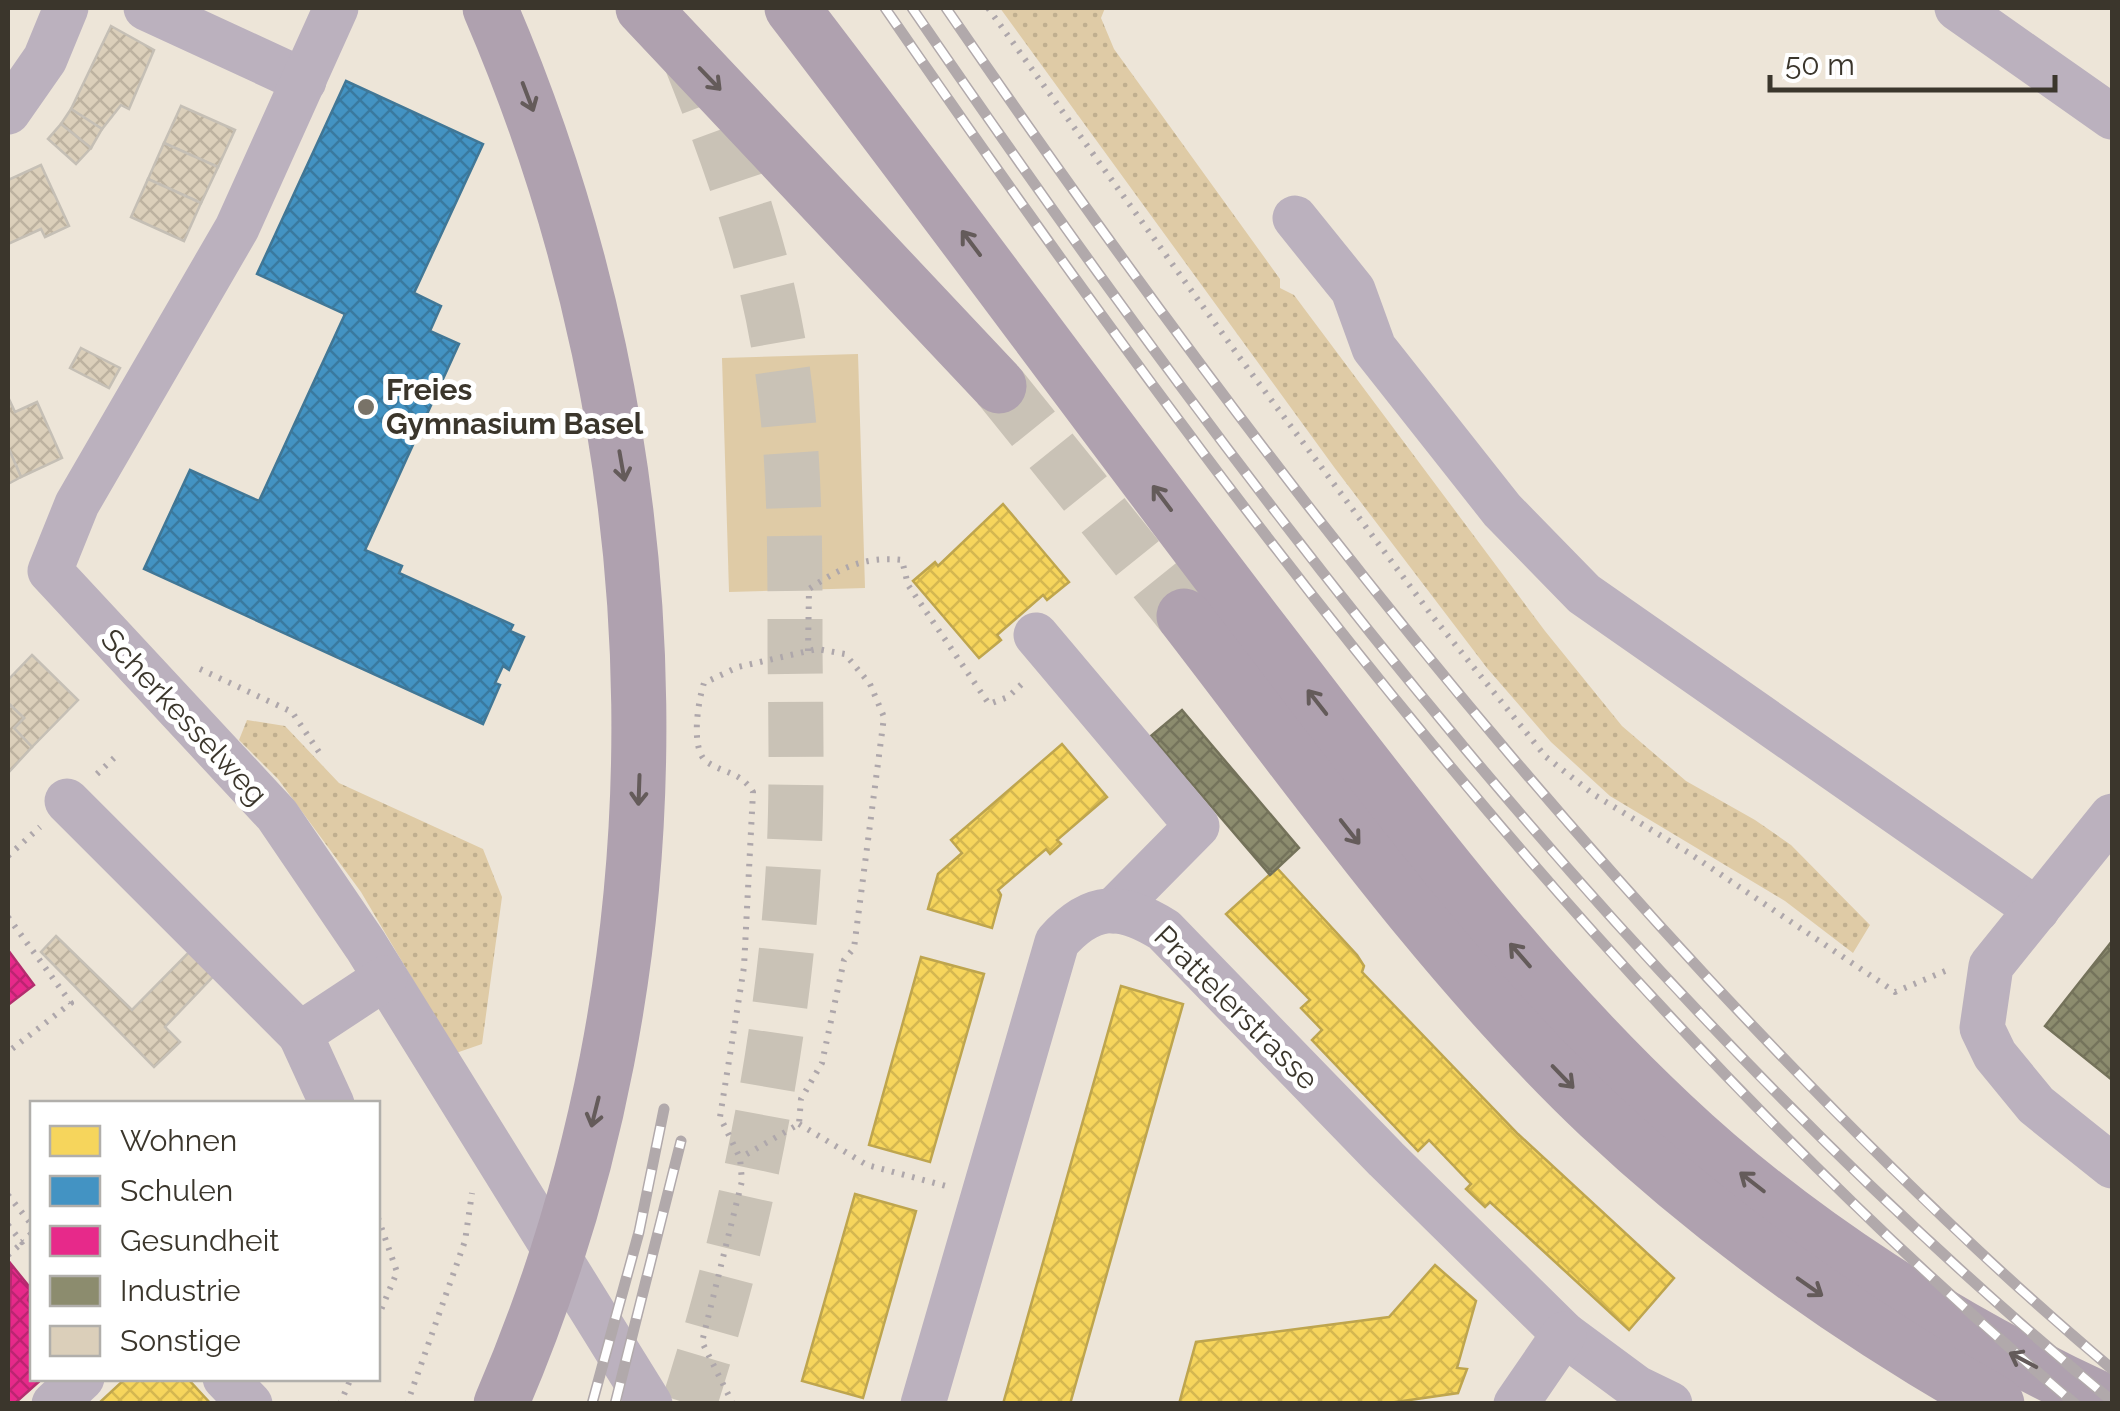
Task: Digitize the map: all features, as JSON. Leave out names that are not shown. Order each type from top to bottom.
[{"type":"highway","points":[[490,8],[546,145],[606,370],[626,486],[638,639],[640,791],[631,896],[599,1098],[574,1196],[501,1404]]},
{"type":"highway","points":[[643,8],[999,386]]},
{"type":"highway","points":[[792,8],[1220,576],[1472,901],[1620,1064],[1733,1167],[1854,1258],[1943,1315],[2110,1404]]},
{"type":"highway","points":[[1184,616],[1424,924],[1598,1114],[1667,1177],[1776,1263],[1902,1348],[1998,1404]]},
{"type":"street","points":[[8,112],[46,59],[66,8]]},
{"type":"street","points":[[146,8],[304,81]]},
{"type":"street","name":"Scherkesselweg","points":[[336,8],[237,228],[77,504],[50,571],[277,815],[385,978],[650,1404]]},
{"type":"street","points":[[1957,8],[2112,117]]},
{"type":"street","points":[[1295,218],[1353,290],[1374,348],[1502,510],[1584,594],[2037,910]]},
{"type":"street","points":[[923,1404],[980,1196],[1057,942],[1079,918],[1113,911],[1197,826],[1045,645]]},
{"type":"street","points":[[67,802],[300,1034],[331,1101]]},
{"type":"street","points":[[2108,831],[1991,966],[1982,1028],[1995,1054],[2036,1104],[2112,1166]]},
{"type":"street","name":"Prattelerstrasse","points":[[1113,911],[1136,912],[1188,952],[1364,1137],[1564,1334],[1637,1388],[1670,1404]]},
{"type":"street","points":[[300,1034],[385,978]]},
{"type":"street","points":[[1516,1404],[1564,1334]]},
{"type":"street","points":[[54,1404],[79,1381]]},
{"type":"street","points":[[228,1381],[250,1404]]},
{"type":"path","points":[[988,8],[1274,404],[1433,617],[1546,757],[1592,794],[1690,852],[1895,992],[1952,968],[1991,966]]},
{"type":"path","points":[[808,651],[808,590],[836,570],[882,558],[902,560],[908,586],[989,704],[1008,696],[1045,645]]},
{"type":"path","points":[[733,1404],[702,1342],[742,1181],[740,1158],[720,1116],[744,967],[753,792],[737,774],[704,761],[698,750],[700,695],[704,683],[722,673],[808,651],[834,650],[856,662],[884,717],[854,948],[844,960],[822,1063],[801,1099],[799,1124]]},
{"type":"path","points":[[146,677],[177,659],[292,712],[319,752]]},
{"type":"path","points":[[8,917],[71,1003],[8,1052]]},
{"type":"path","points":[[740,1158],[799,1124]]},
{"type":"path","points":[[799,1124],[867,1165],[980,1196]]},
{"type":"path","points":[[406,1404],[464,1241],[490,1147]]},
{"type":"path","points":[[8,1196],[30,1224]]},
{"type":"path","points":[[380,1223],[398,1272],[380,1312]]},
{"type":"path","points":[[8,1226],[22,1242]]},
{"type":"path","points":[[8,1255],[30,1236]]},
{"type":"shaded area","points":[[1000,8],[1105,8],[1101,18],[1114,49],[1280,279],[1280,288],[1294,295],[1545,631],[1622,726],[1686,781],[1791,845],[1870,925],[1853,953],[1785,901],[1610,796],[1551,742],[1487,668],[1334,467]]},
{"type":"shaded area","points":[[858,354],[865,588],[729,592],[722,358]]},
{"type":"shaded area","points":[[247,720],[285,726],[339,783],[483,849],[502,897],[482,1044],[456,1053],[361,892],[278,779],[239,740]]},
{"type":"building: Wohnen","points":[[1003,504],[1069,582],[1047,600],[1043,595],[997,635],[1001,640],[979,658],[913,581],[935,562],[938,566]]},
{"type":"building: Wohnen","points":[[1062,744],[1107,797],[1057,840],[1061,844],[1050,854],[1046,849],[998,890],[1001,895],[992,928],[928,909],[938,874],[962,853],[951,840]]},
{"type":"building: Wohnen","points":[[1277,868],[1357,955],[1364,966],[1362,972],[1518,1134],[1674,1278],[1629,1330],[1490,1202],[1485,1207],[1466,1189],[1471,1184],[1429,1140],[1418,1151],[1312,1040],[1322,1030],[1301,1008],[1310,1000],[1226,914]]},
{"type":"building: Wohnen","points":[[921,957],[984,974],[930,1162],[869,1145]]},
{"type":"building: Wohnen","points":[[1121,986],[1183,1004],[1070,1404],[1003,1404]]},
{"type":"building: Wohnen","points":[[855,1194],[916,1211],[863,1398],[802,1381]]},
{"type":"building: Wohnen","points":[[1435,1265],[1476,1301],[1457,1368],[1467,1369],[1458,1393],[1382,1404],[1179,1404],[1196,1342],[1389,1317]]},
{"type":"building: Wohnen","points":[[123,1381],[190,1381],[211,1404],[98,1404]]},
{"type":"building: Schulen","name":"Freies Gymnasium Basel","points":[[346,81],[483,144],[414,293],[441,306],[430,331],[459,344],[365,550],[402,566],[399,573],[513,625],[510,631],[524,637],[509,670],[503,666],[495,683],[500,685],[483,724],[144,569],[190,470],[259,501],[345,314],[257,274]]},
{"type":"building: Gesundheit","points":[[8,950],[34,985],[8,1005]]},
{"type":"building: Gesundheit","points":[[11,1264],[30,1288],[30,1381],[40,1381],[14,1404],[8,1404]]},
{"type":"building: Industrie","points":[[1182,710],[1299,848],[1270,875],[1151,736]]},
{"type":"building: Industrie","points":[[2112,941],[2112,1080],[2045,1026]]},
{"type":"building: Sonstige","points":[[111,26],[154,50],[129,109],[121,105],[102,129],[71,109]]},
{"type":"building: Sonstige","points":[[181,106],[235,130],[218,167],[164,143]]},
{"type":"building: Sonstige","points":[[71,109],[102,129],[91,148],[61,124]]},
{"type":"building: Sonstige","points":[[61,124],[91,148],[76,164],[48,139]]},
{"type":"building: Sonstige","points":[[164,143],[218,167],[201,203],[148,179]]},
{"type":"building: Sonstige","points":[[41,165],[69,226],[45,237],[41,229],[8,244],[8,180]]},
{"type":"building: Sonstige","points":[[148,179],[201,203],[184,241],[131,217]]},
{"type":"building: Sonstige","points":[[81,348],[120,368],[109,388],[70,368]]},
{"type":"building: Sonstige","points":[[9,399],[15,412],[37,402],[62,458],[21,477],[8,447]]},
{"type":"building: Sonstige","points":[[8,447],[21,477],[8,484]]},
{"type":"building: Sonstige","points":[[32,655],[78,700],[32,747],[14,728],[24,718],[8,703],[8,680]]},
{"type":"building: Sonstige","points":[[8,703],[24,718],[14,728],[32,747],[8,773]]},
{"type":"building: Sonstige","points":[[56,936],[132,1010],[201,940],[226,963],[165,1027],[180,1042],[154,1067],[41,952]]},
{"type":"tunnel","points":[[688,53],[762,268],[784,380],[793,496],[796,745],[791,901],[767,1092],[741,1218],[689,1404]]},
{"type":"tunnel","points":[[999,386],[1184,616]]},
{"type":"railway","points":[[885,8],[1151,383],[1290,567],[1434,746],[1583,921],[1739,1089],[1903,1250],[2075,1404]]},
{"type":"railway","points":[[912,8],[1178,383],[1318,567],[1464,747],[1615,921],[1773,1090],[1938,1250],[2112,1401]]},
{"type":"railway","points":[[946,8],[1214,383],[1307,505],[1500,743],[1704,974],[1802,1077],[1953,1227],[2112,1369]]},
{"type":"railway","points":[[592,1404],[639,1232],[664,1109]]},
{"type":"railway","points":[[615,1404],[681,1141]]},
{"type":"place","name":"Freies Gymnasium Basel","points":[[366,407]]}]
